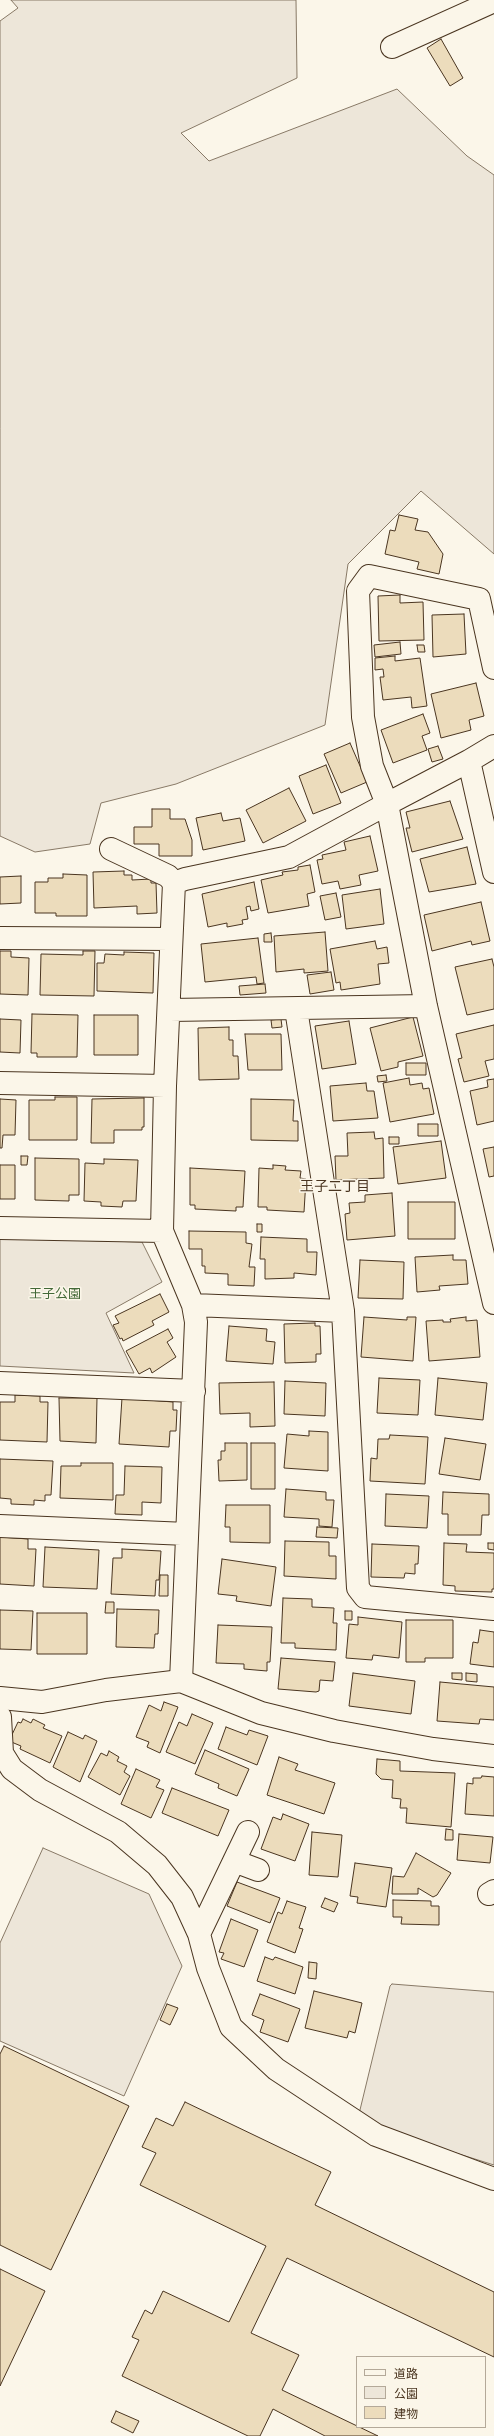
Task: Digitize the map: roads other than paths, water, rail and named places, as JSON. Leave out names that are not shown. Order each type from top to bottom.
[{"type":"street","points":[[392,47],[494,2]]},
{"type":"street","points":[[494,668],[479,600],[370,576],[358,591],[363,717],[372,766],[387,804],[426,1006],[494,1303]]},
{"type":"street","points":[[174,883],[184,878],[289,857],[469,761],[494,746]]},
{"type":"street","points":[[469,761],[494,872]]},
{"type":"street","points":[[111,849],[168,876],[174,883],[171,939],[170,1010],[165,1086],[162,1231],[193,1305],[196,1322],[181,1681]]},
{"type":"street","points":[[0,938],[171,939]]},
{"type":"street","points":[[170,1010],[426,1006]]},
{"type":"street","points":[[296,1009],[343,1311],[358,1588],[365,1597],[494,1609]]},
{"type":"street","points":[[0,1083],[165,1086]]},
{"type":"street","points":[[0,1228],[162,1231]]},
{"type":"street","points":[[193,1305],[343,1311]]},
{"type":"street","points":[[0,1383],[194,1391]]},
{"type":"street","points":[[0,1526],[187,1534]]},
{"type":"street","points":[[0,1698],[42,1702],[106,1690],[181,1681],[261,1713],[334,1731],[433,1749],[494,1756]]},
{"type":"street","points":[[0,1717],[2,1753],[12,1769],[40,1790],[118,1832],[157,1865],[182,1897],[199,1934],[208,1968],[231,2027],[276,2069],[376,2135],[494,2178]]},
{"type":"street","points":[[199,1934],[248,1832]]},
{"type":"street","points":[[234,1861],[258,1870]]},
{"type":"district","name":"王子二丁目","points":[[335,1187]]},
{"type":"park label","name":"王子公園","points":[[55,1294]]}]
